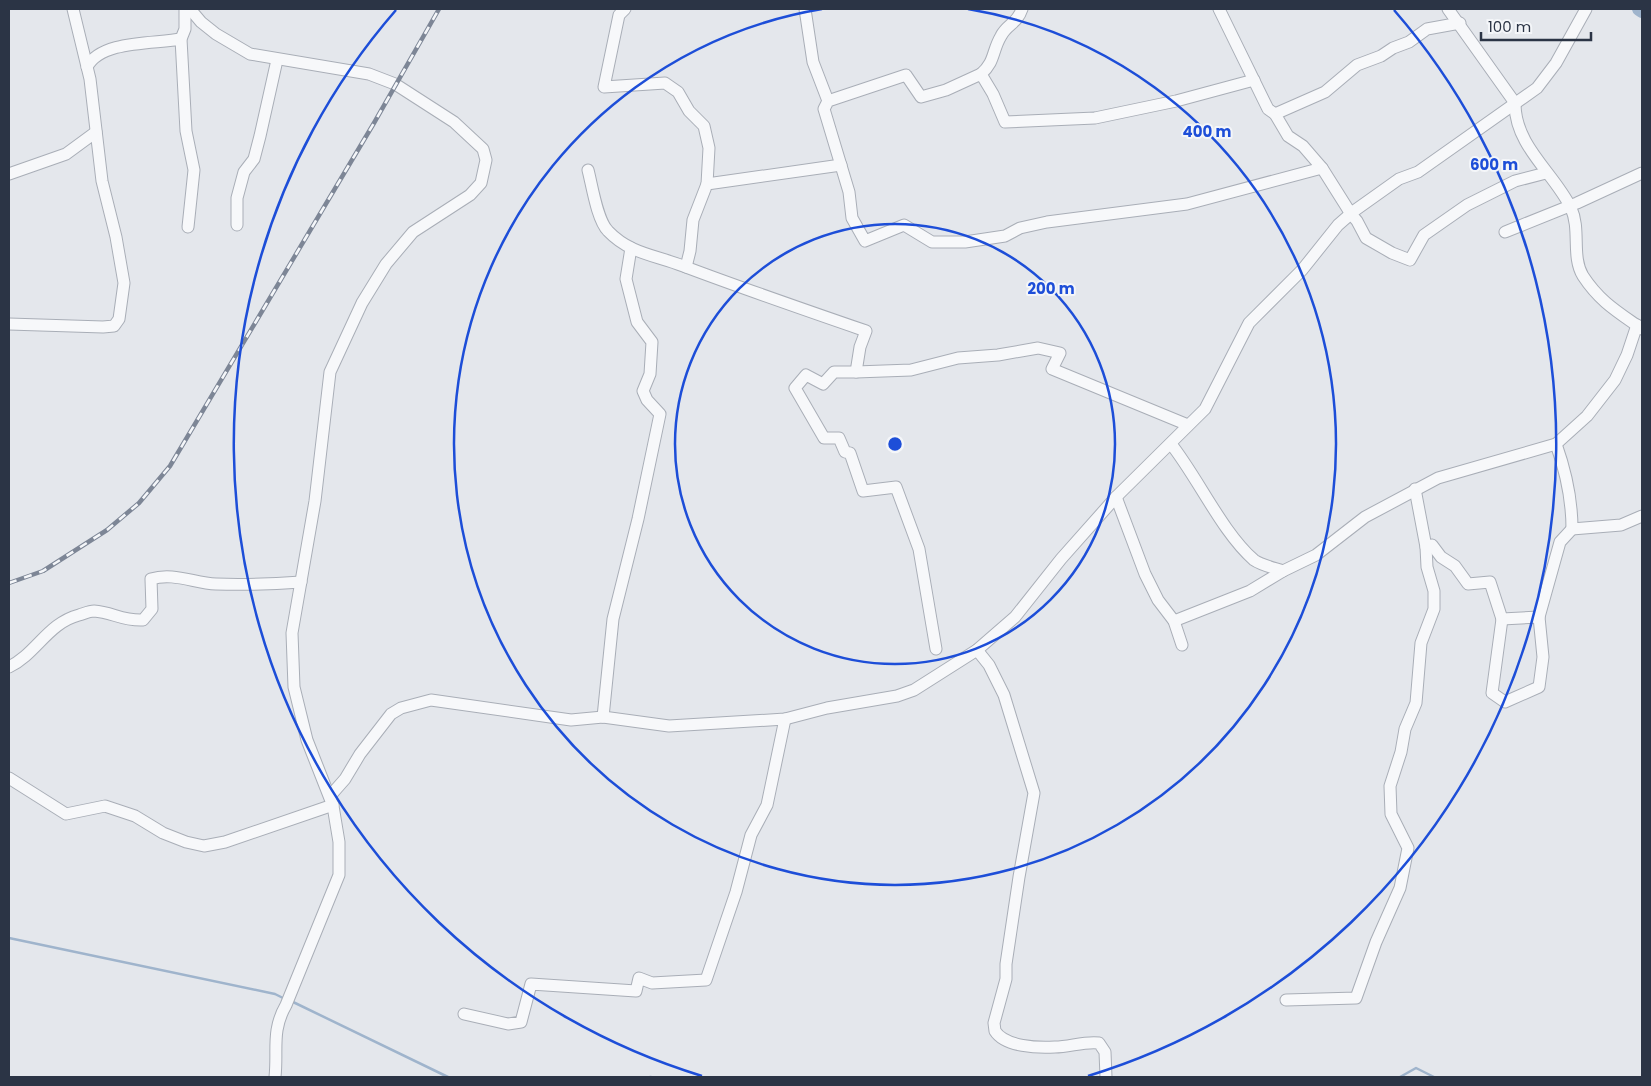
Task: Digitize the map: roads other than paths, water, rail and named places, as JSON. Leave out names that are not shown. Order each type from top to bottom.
[{"type":"street","points":[[9,324],[103,327],[114,326],[119,319],[124,283],[116,238],[102,181],[87,67],[73,9]]},
{"type":"street","points":[[185,9],[185,29],[181,39],[186,131],[194,170],[188,227]]},
{"type":"street","points":[[190,9],[201,22],[235,47],[250,54],[369,74],[395,84],[426,102],[460,127],[483,149],[486,160],[481,183],[470,195],[413,232],[401,245],[362,303],[341,346],[328,380],[315,501],[292,633],[294,688],[307,740],[332,800],[339,842],[338,875],[287,1001],[278,1018],[274,1036],[277,1059],[275,1077]]},
{"type":"street","points":[[625,9],[619,15],[604,87],[665,83],[678,92],[689,110],[704,126],[709,148],[707,184],[692,220],[690,251],[686,267]]},
{"type":"street","points":[[805,9],[814,62],[828,101]]},
{"type":"street","points":[[1022,9],[1019,19],[1001,35],[990,66],[981,74],[946,90],[921,97],[906,74],[828,101],[824,109],[849,192],[852,218],[865,241],[904,225],[932,242],[964,242],[1006,236],[1020,228],[1047,222],[1187,204],[1322,168]]},
{"type":"street","points":[[1219,9],[1264,103],[1274,114],[1288,136],[1303,146],[1322,168],[1366,238],[1392,254],[1410,260],[1424,235],[1467,205],[1515,181],[1546,173]]},
{"type":"street","points":[[1174,622],[1250,591],[1283,571],[1316,555],[1338,535],[1365,517],[1438,478],[1556,444],[1586,416],[1615,380],[1640,327],[1607,305],[1579,268],[1575,220],[1569,204],[1546,173],[1522,134],[1516,118],[1515,104],[1475,50],[1460,23],[1448,9]]},
{"type":"street","points":[[9,778],[66,814],[105,806],[135,816],[163,833],[204,846],[225,842],[332,800],[360,754],[391,714],[418,702],[443,700],[462,705],[571,720],[603,717],[669,726],[785,719],[827,708],[897,696],[914,690],[977,650],[1015,617],[1060,559],[1116,497],[1204,409],[1249,322],[1302,270],[1338,225],[1350,214],[1399,180],[1418,172],[1537,88],[1548,75],[1586,9]]},
{"type":"street","points":[[1274,114],[1325,92],[1356,65],[1381,56],[1393,48],[1409,42],[1427,29],[1460,23]]},
{"type":"street","points":[[87,67],[97,53],[111,48],[181,39]]},
{"type":"street","points":[[237,225],[237,198],[244,172],[254,159],[277,60]]},
{"type":"street","points":[[981,74],[993,94],[1005,122],[1095,118],[1176,101],[1221,87],[1254,80]]},
{"type":"street","points":[[9,174],[66,154],[96,132]]},
{"type":"street","points":[[707,184],[841,165]]},
{"type":"street","points":[[588,170],[595,199],[606,230],[636,252],[686,267],[866,331],[860,347],[856,372]]},
{"type":"street","points":[[1505,232],[1642,173]]},
{"type":"street","points":[[603,717],[612,619],[638,519],[660,414],[647,400],[643,391],[650,374],[652,342],[637,322],[626,279],[631,248]]},
{"type":"street","points":[[936,649],[919,549],[896,487],[863,491],[850,454],[845,452],[838,438],[824,438],[795,388],[806,375],[823,384],[834,372],[911,370],[958,358],[998,355],[1038,348],[1060,353],[1052,369],[1188,425]]},
{"type":"street","points":[[1171,444],[1189,466],[1225,525],[1255,561],[1283,571]]},
{"type":"street","points":[[1556,444],[1565,468],[1572,510],[1572,529]]},
{"type":"street","points":[[1286,1000],[1356,998],[1376,942],[1400,888],[1408,848],[1391,814],[1390,786],[1401,752],[1405,729],[1416,704],[1421,643],[1434,609],[1434,591],[1427,567],[1426,547],[1415,489]]},
{"type":"street","points":[[1116,497],[1145,574],[1158,600],[1174,622],[1182,645]]},
{"type":"street","points":[[1426,547],[1432,545],[1441,557],[1455,566],[1468,584],[1490,582],[1502,619],[1492,693],[1505,702],[1538,687],[1543,657],[1539,617],[1560,542],[1572,529],[1621,525],[1642,516]]},
{"type":"street","points":[[9,667],[27,656],[50,630],[64,620],[74,616],[93,611],[127,620],[143,620],[152,609],[151,579],[161,576],[213,584],[261,585],[300,582]]},
{"type":"street","points":[[1502,619],[1539,617]]},
{"type":"street","points":[[977,650],[989,665],[1004,695],[1034,793],[1019,876],[1006,964],[1006,979],[994,1023],[995,1031],[1005,1040],[1030,1046],[1054,1047],[1099,1043],[1105,1052],[1106,1077]]},
{"type":"street","points":[[464,1014],[508,1024],[521,1022],[532,984],[636,991],[639,978],[652,984],[706,980],[736,892],[750,835],[767,806],[785,719]]},
{"type":"street","points":[[326,785],[340,787]]},
{"type":"waterway","points":[[9,938],[275,994],[285,999]]},
{"type":"waterway","points":[[291,1001],[448,1077]]},
{"type":"waterway","points":[[1400,1077],[1416,1068],[1434,1077]]},
{"type":"railway","points":[[9,583],[43,571],[107,530],[139,503],[170,466],[374,123],[439,9]]}]
